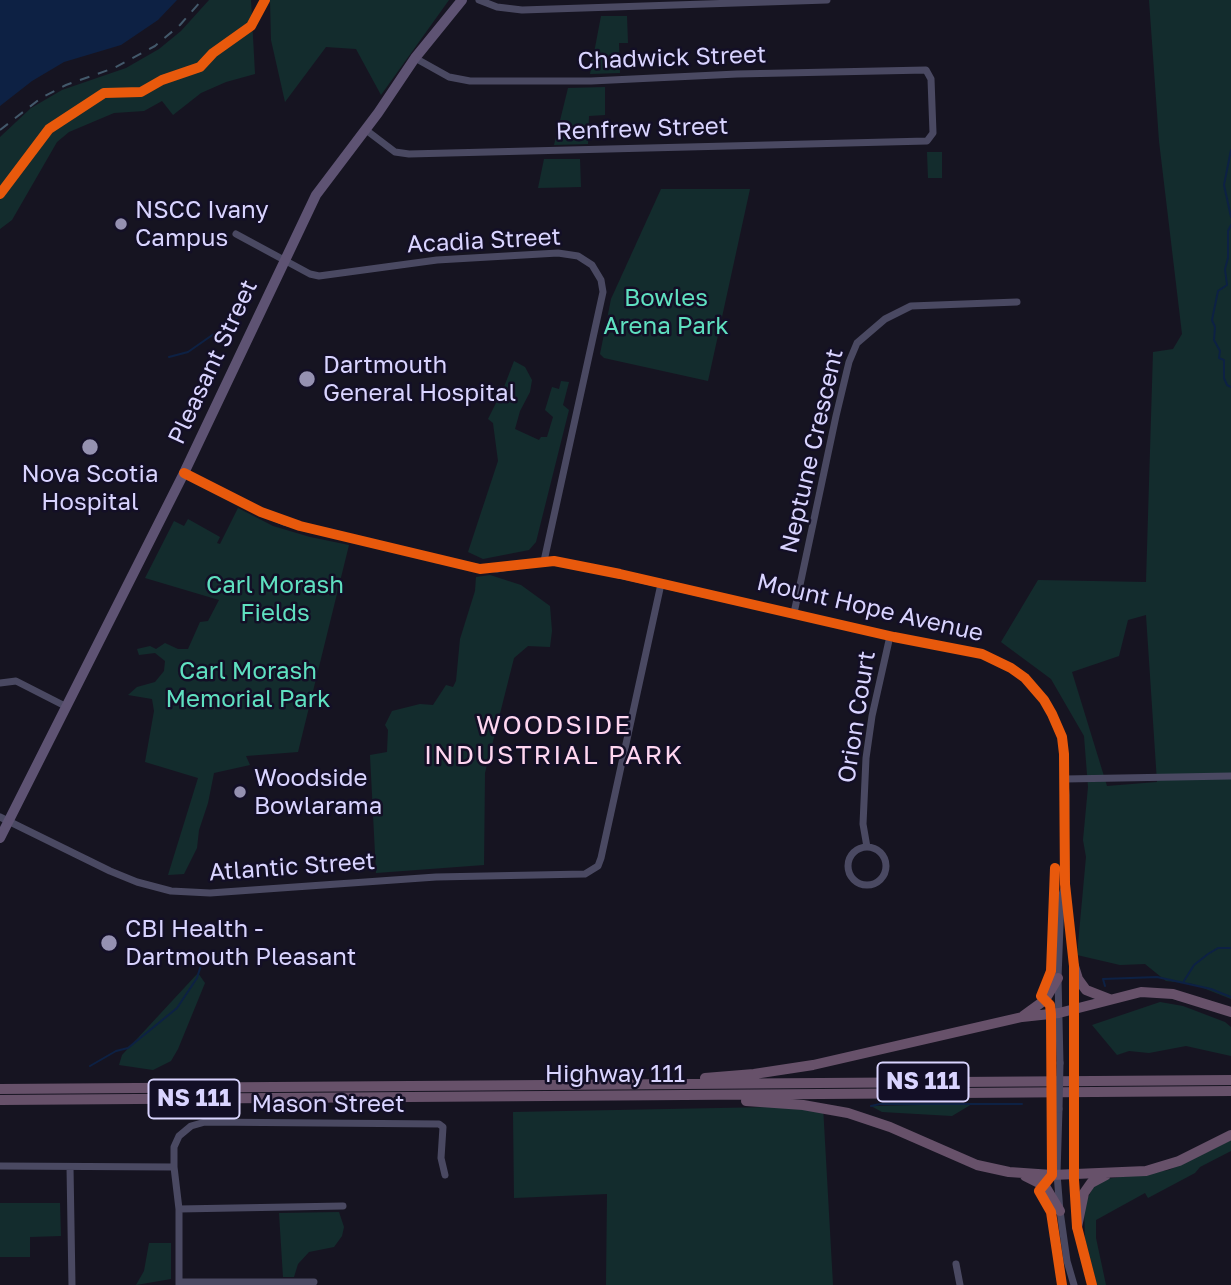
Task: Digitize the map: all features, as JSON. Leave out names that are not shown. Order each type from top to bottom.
[{"type":"highway","points":[[1074,966],[1077,979],[1086,990],[1109,999]]},
{"type":"highway","points":[[1022,1017],[1045,1000],[1058,978]]},
{"type":"highway","points":[[615,1085],[629,1081],[739,1076],[792,1068],[1022,1017],[1059,1013],[1141,992],[1184,996],[1231,1012]]},
{"type":"highway","name":"Highway 111","points":[[0,1088],[1231,1080]]},
{"type":"highway","name":"Highway 111","points":[[0,1101],[1231,1091]]},
{"type":"highway","points":[[540,1096],[755,1101],[818,1107],[876,1122],[977,1165],[1033,1178],[1045,1186],[1060,1211]]},
{"type":"highway","points":[[1009,1172],[1057,1174],[1146,1171],[1168,1165],[1231,1135]]},
{"type":"highway","points":[[1077,1227],[1081,1200],[1087,1188],[1109,1173]]},
{"type":"main road","name":"Pleasant Street","points":[[0,838],[4,819],[184,473],[316,195],[366,130],[415,58],[462,0]]},
{"type":"street","points":[[479,0],[497,7],[522,10],[827,0]]},
{"type":"street","name":"Chadwick Street","points":[[415,58],[449,77],[470,81],[591,81],[737,74],[922,70],[929,74],[931,79],[933,133],[928,141]]},
{"type":"street","name":"Renfrew Street","points":[[366,130],[396,152],[409,154],[928,141]]},
{"type":"street","name":"Acadia Street","points":[[236,234],[310,274],[319,276],[437,260],[558,253],[578,256],[595,268],[603,292],[544,561]]},
{"type":"street","name":"Neptune Crescent","points":[[794,613],[836,416],[849,362],[857,343],[885,319],[911,306],[1017,302]]},
{"type":"street","name":"Mount Hope Avenue","points":[[184,473],[261,512],[294,524],[480,569],[497,569],[544,561],[571,564],[982,654],[1025,678],[1044,700],[1062,737],[1065,779],[1065,884],[1074,966],[1073,1173],[1077,1227],[1092,1285]]},
{"type":"street","name":"Atlantic Street","points":[[4,819],[136,882],[171,891],[224,892],[436,877],[577,876],[590,872],[598,866],[661,584]]},
{"type":"street","name":"Orion Court","points":[[867,847],[863,824],[866,758],[872,716],[890,636]]},
{"type":"street","points":[[0,683],[16,681],[65,706]]},
{"type":"street","points":[[1065,779],[1231,776]]},
{"type":"street","name":"Orion Court","points":[[861,847],[867,847],[879,851],[886,864],[882,878],[870,885],[855,881],[848,869],[851,855],[861,847]]},
{"type":"street","name":"Mount Hope Avenue","points":[[1065,884],[1061,898],[1058,978],[1060,1063],[1057,1174],[1060,1211],[1074,1285]]},
{"type":"street","name":"Mason Street","points":[[174,1167],[174,1147],[179,1136],[191,1126],[205,1122],[439,1124],[443,1127],[441,1158],[444,1175]]},
{"type":"street","points":[[0,1166],[174,1167],[179,1209],[179,1284],[314,1282]]},
{"type":"street","points":[[70,1167],[72,1285]]},
{"type":"street","points":[[179,1209],[343,1206]]},
{"type":"street","points":[[956,1264],[960,1285]]},
{"type":"green space","points":[[209,0],[251,0],[255,74],[201,93],[173,115],[162,101],[144,111],[114,113],[69,132],[57,142],[12,220],[0,229],[0,137],[31,108],[62,90],[126,68],[159,49],[181,31]]},
{"type":"green space","points":[[270,0],[449,0],[381,95],[356,49],[326,47],[285,102],[271,40]]},
{"type":"green space","points":[[1149,0],[1231,0],[1231,999],[1193,984],[1166,981],[1145,964],[1120,965],[1077,955],[1086,857],[1083,840],[1088,787],[1084,736],[1051,679],[1001,642],[1038,580],[1146,582],[1153,352],[1173,349],[1182,334],[1159,141]],"holes":[[[1146,615],[1157,782],[1107,786],[1072,672],[1119,656],[1128,620]]]},
{"type":"green space","points":[[601,16],[627,16],[628,43],[619,43],[620,73],[590,74]]},
{"type":"green space","points":[[605,87],[605,115],[589,116],[588,144],[554,145],[568,88]]},
{"type":"green space","points":[[927,152],[942,152],[942,178],[928,178]]},
{"type":"green space","points":[[544,159],[580,159],[581,187],[538,188]]},
{"type":"green space","name":"Bowles Arena Park","points":[[661,189],[750,189],[708,381],[604,358],[600,354],[611,299]]},
{"type":"green space","points":[[514,361],[525,367],[532,380],[515,429],[539,440],[541,437],[547,437],[553,417],[545,410],[552,387],[559,389],[561,381],[569,382],[563,405],[569,410],[536,542],[529,550],[483,559],[468,552],[498,461],[493,423],[488,419]]},
{"type":"green space","name":"Carl Morash Memorial Park","points":[[238,508],[273,526],[349,545],[298,752],[246,756],[250,765],[214,773],[197,848],[184,874],[168,875],[198,778],[145,762],[154,711],[152,699],[128,695],[137,687],[155,682],[164,671],[165,661],[155,653],[139,655],[137,649],[150,646],[156,649],[165,643],[178,649],[188,649],[200,622],[208,621],[219,600],[145,578],[174,521],[184,526],[188,519],[220,537],[217,543],[220,544]]},
{"type":"green space","points":[[490,575],[521,585],[550,606],[552,631],[550,647],[528,646],[514,658],[485,773],[484,865],[376,873],[370,755],[387,752],[388,730],[385,725],[392,711],[420,704],[433,705],[446,685],[453,687],[456,681],[460,639],[475,591],[476,577]]},
{"type":"green space","points":[[198,973],[205,983],[171,1061],[153,1070],[119,1065],[122,1055]]},
{"type":"green space","points":[[1160,1002],[1183,1006],[1225,1022],[1231,1027],[1231,1056],[1186,1046],[1149,1053],[1129,1051],[1117,1055],[1092,1025]]},
{"type":"green space","points":[[972,1104],[952,1116],[882,1112],[871,1106]]},
{"type":"green space","points":[[823,1106],[833,1285],[606,1285],[607,1194],[514,1198],[513,1112]]},
{"type":"green space","points":[[1231,1140],[1231,1151],[1200,1167],[1195,1173],[1148,1198],[1145,1193],[1096,1220],[1096,1238],[1106,1285],[1097,1285],[1085,1239],[1084,1205],[1094,1186],[1106,1179],[1169,1170]]},
{"type":"green space","points":[[0,1203],[60,1203],[61,1236],[30,1237],[30,1257],[0,1257]]},
{"type":"green space","points":[[339,1212],[344,1227],[342,1236],[334,1247],[309,1252],[298,1264],[294,1277],[283,1277],[279,1213]]},
{"type":"green space","points":[[149,1243],[171,1243],[171,1279],[136,1285],[144,1271]]},
{"type":"water","points":[[0,0],[177,0],[158,20],[121,45],[64,62],[32,81],[0,106]]},
{"type":"waterway","points":[[1231,150],[1224,185],[1231,217]]},
{"type":"waterway","points":[[1231,225],[1228,231],[1228,258],[1225,269],[1227,285],[1218,291],[1212,320],[1215,327],[1214,340],[1220,351],[1219,358],[1224,360],[1224,378],[1231,387]]},
{"type":"waterway","points":[[169,357],[188,352],[241,315]]},
{"type":"waterway","points":[[1184,981],[1194,965],[1208,954],[1218,948],[1231,948]]},
{"type":"waterway","points":[[90,1066],[116,1051],[128,1048],[177,1008],[197,978],[202,962]]},
{"type":"waterway","points":[[1105,986],[1103,979],[1157,977],[1211,989],[1231,997]]},
{"type":"waterway","points":[[871,1106],[1022,1104]]},
{"type":"railway","points":[[0,130],[41,98],[66,85],[114,68],[155,46],[180,25],[202,0]]},
{"type":"cycle path","points":[[0,194],[49,129],[104,93],[141,92],[162,80],[200,67],[213,53],[251,26],[265,0]]},
{"type":"cycle path","points":[[184,473],[261,512],[300,526],[480,569],[554,561],[620,574],[894,637],[982,654],[1025,678],[1052,714],[1062,737],[1064,754],[1065,884],[1074,966],[1074,1180],[1077,1227],[1092,1285]]},
{"type":"cycle path","points":[[1055,868],[1051,971],[1041,996],[1050,1005],[1051,1014],[1052,1175],[1039,1191],[1051,1212],[1062,1285]]},
{"type":"place","name":"NSCC Ivany Campus","points":[[121,224]]},
{"type":"place","name":"Dartmouth General Hospital","points":[[307,379]]},
{"type":"place","name":"Nova Scotia Hospital","points":[[90,447]]},
{"type":"place","name":"Woodside Bowlarama","points":[[240,792]]},
{"type":"place","name":"CBI Health - Dartmouth Pleasant","points":[[109,943]]},
{"type":"district","name":"WOODSIDE INDUSTRIAL PARK","points":[[554,741]]},
{"type":"park label","name":"Carl Morash Fields","points":[[275,599]]}]
